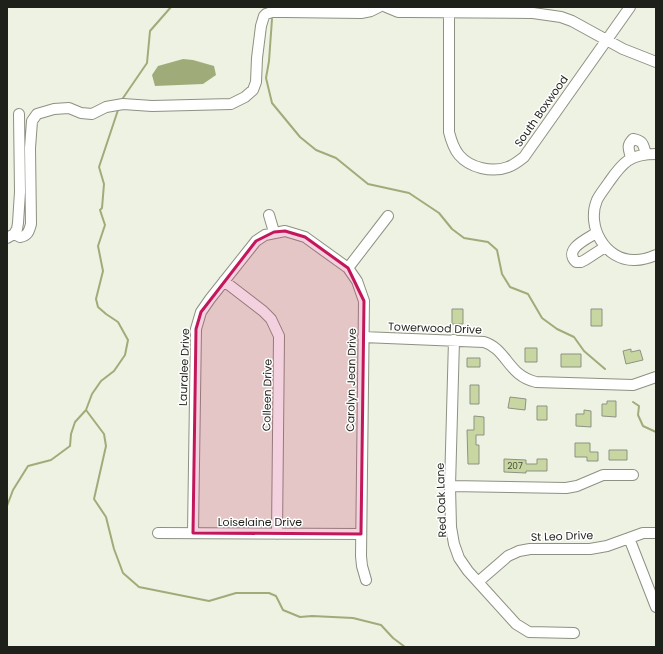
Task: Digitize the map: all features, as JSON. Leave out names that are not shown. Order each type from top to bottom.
[{"type":"street","points":[[10,236],[23,237],[26,235],[31,224],[31,134],[32,121],[37,114],[54,109],[68,108],[81,113],[92,114],[106,107],[123,104],[152,106],[231,104],[245,97],[253,90],[256,82],[261,26],[266,14],[272,12],[361,13],[377,9],[379,7]]},
{"type":"street","points":[[386,7],[398,12],[533,13],[549,11],[572,21],[636,55],[656,62]]},
{"type":"street","name":"South Boxwood","points":[[449,12],[450,136],[460,155],[473,165],[488,169],[507,167],[524,157],[630,7]]},
{"type":"street","points":[[10,236],[17,228],[18,223],[20,192],[19,114]]},
{"type":"street","points":[[631,158],[628,148],[629,143],[633,139],[640,140],[651,154],[631,158],[624,162],[617,170],[597,200],[594,217],[596,233],[606,247],[623,258],[634,260],[656,255]]},
{"type":"street","points":[[269,215],[274,232]]},
{"type":"street","points":[[348,268],[388,216]]},
{"type":"street","name":"Carolyn Jean Drive","points":[[274,232],[285,231],[305,237],[348,268],[357,281],[364,301],[361,534],[362,566],[366,580]]},
{"type":"street","name":"Lauralee Drive","points":[[193,533],[196,329],[201,312],[256,241],[265,235],[274,232]]},
{"type":"street","points":[[596,233],[573,249],[571,254],[572,258],[576,262],[581,262],[606,247]]},
{"type":"street","name":"Colleen Drive","points":[[224,281],[263,311],[271,319],[279,336],[277,534]]},
{"type":"street","name":"Towerwood Drive","points":[[364,338],[484,342],[496,348],[519,375],[527,380],[536,382],[633,384],[656,377]]},
{"type":"street","name":"Red Oak Lane","points":[[454,340],[450,486],[451,527],[454,544],[459,558],[468,571],[516,624],[528,632],[574,633]]},
{"type":"street","points":[[450,486],[566,488],[577,486],[603,475],[633,475]]},
{"type":"street","name":"Loiselaine Drive","points":[[158,532],[361,534]]},
{"type":"street","name":"St Leo Drive","points":[[478,582],[508,556],[519,551],[530,549],[590,549],[607,546],[643,533],[656,533]]},
{"type":"street","points":[[629,538],[656,607]]},
{"type":"highlighted area","points":[[285,231],[305,237],[348,268],[364,301],[361,534],[193,533],[196,329],[201,312],[256,241],[274,232]]},
{"type":"shaded area","points":[[183,59],[193,60],[214,66],[216,75],[203,84],[155,86],[152,75],[158,66]]},
{"type":"building","points":[[452,309],[463,309],[463,324],[452,324]]},
{"type":"building","points":[[591,309],[602,309],[602,326],[591,326]]},
{"type":"building","points":[[525,348],[537,348],[537,362],[525,362]]},
{"type":"building","points":[[631,349],[631,352],[640,350],[643,360],[626,364],[623,351]]},
{"type":"building","points":[[561,354],[581,354],[581,367],[561,367]]},
{"type":"building","points":[[467,358],[480,358],[480,367],[467,367]]},
{"type":"building","points":[[470,385],[479,385],[479,404],[470,404]]},
{"type":"building","points":[[510,397],[526,399],[525,410],[508,408]]},
{"type":"building","points":[[607,401],[616,401],[616,417],[602,416],[602,404],[607,404]]},
{"type":"building","points":[[537,406],[547,406],[547,420],[537,420]]},
{"type":"building","points":[[584,410],[591,411],[591,427],[576,426],[576,414],[584,414]]},
{"type":"building","points":[[474,416],[484,417],[484,435],[476,435],[476,445],[479,445],[479,464],[468,464],[467,430],[474,430]]},
{"type":"building","points":[[575,443],[590,443],[590,452],[598,452],[598,461],[587,461],[587,457],[575,457]]},
{"type":"building","points":[[609,450],[627,450],[627,460],[609,460]]},
{"type":"building","points":[[504,459],[526,460],[526,464],[537,464],[537,459],[547,459],[547,471],[526,471],[526,473],[504,472]]},
{"type":"waterway","points":[[123,98],[147,63],[150,31],[171,7]]},
{"type":"waterway","points":[[272,19],[269,61],[266,78],[272,103],[300,137],[316,150],[336,158],[368,184],[409,193],[439,213],[452,229],[464,238],[488,242],[497,250],[502,274],[510,287],[528,294],[542,318],[557,329],[574,337],[584,351],[605,369]]},
{"type":"waterway","points":[[7,506],[13,490],[28,466],[51,460],[70,446],[71,434],[75,422],[86,410],[92,394],[101,381],[114,371],[125,355],[128,340],[118,322],[98,307],[96,299],[103,271],[98,246],[105,225],[100,210],[102,208],[104,184],[99,167],[118,110]]},
{"type":"waterway","points":[[633,402],[639,406],[638,415],[643,426],[656,432]]},
{"type":"waterway","points":[[86,410],[104,434],[106,446],[94,499],[106,517],[114,549],[123,573],[139,587],[209,601],[236,593],[269,593],[276,596],[283,610],[300,617],[312,616],[353,618],[381,625],[393,638],[405,647]]}]
